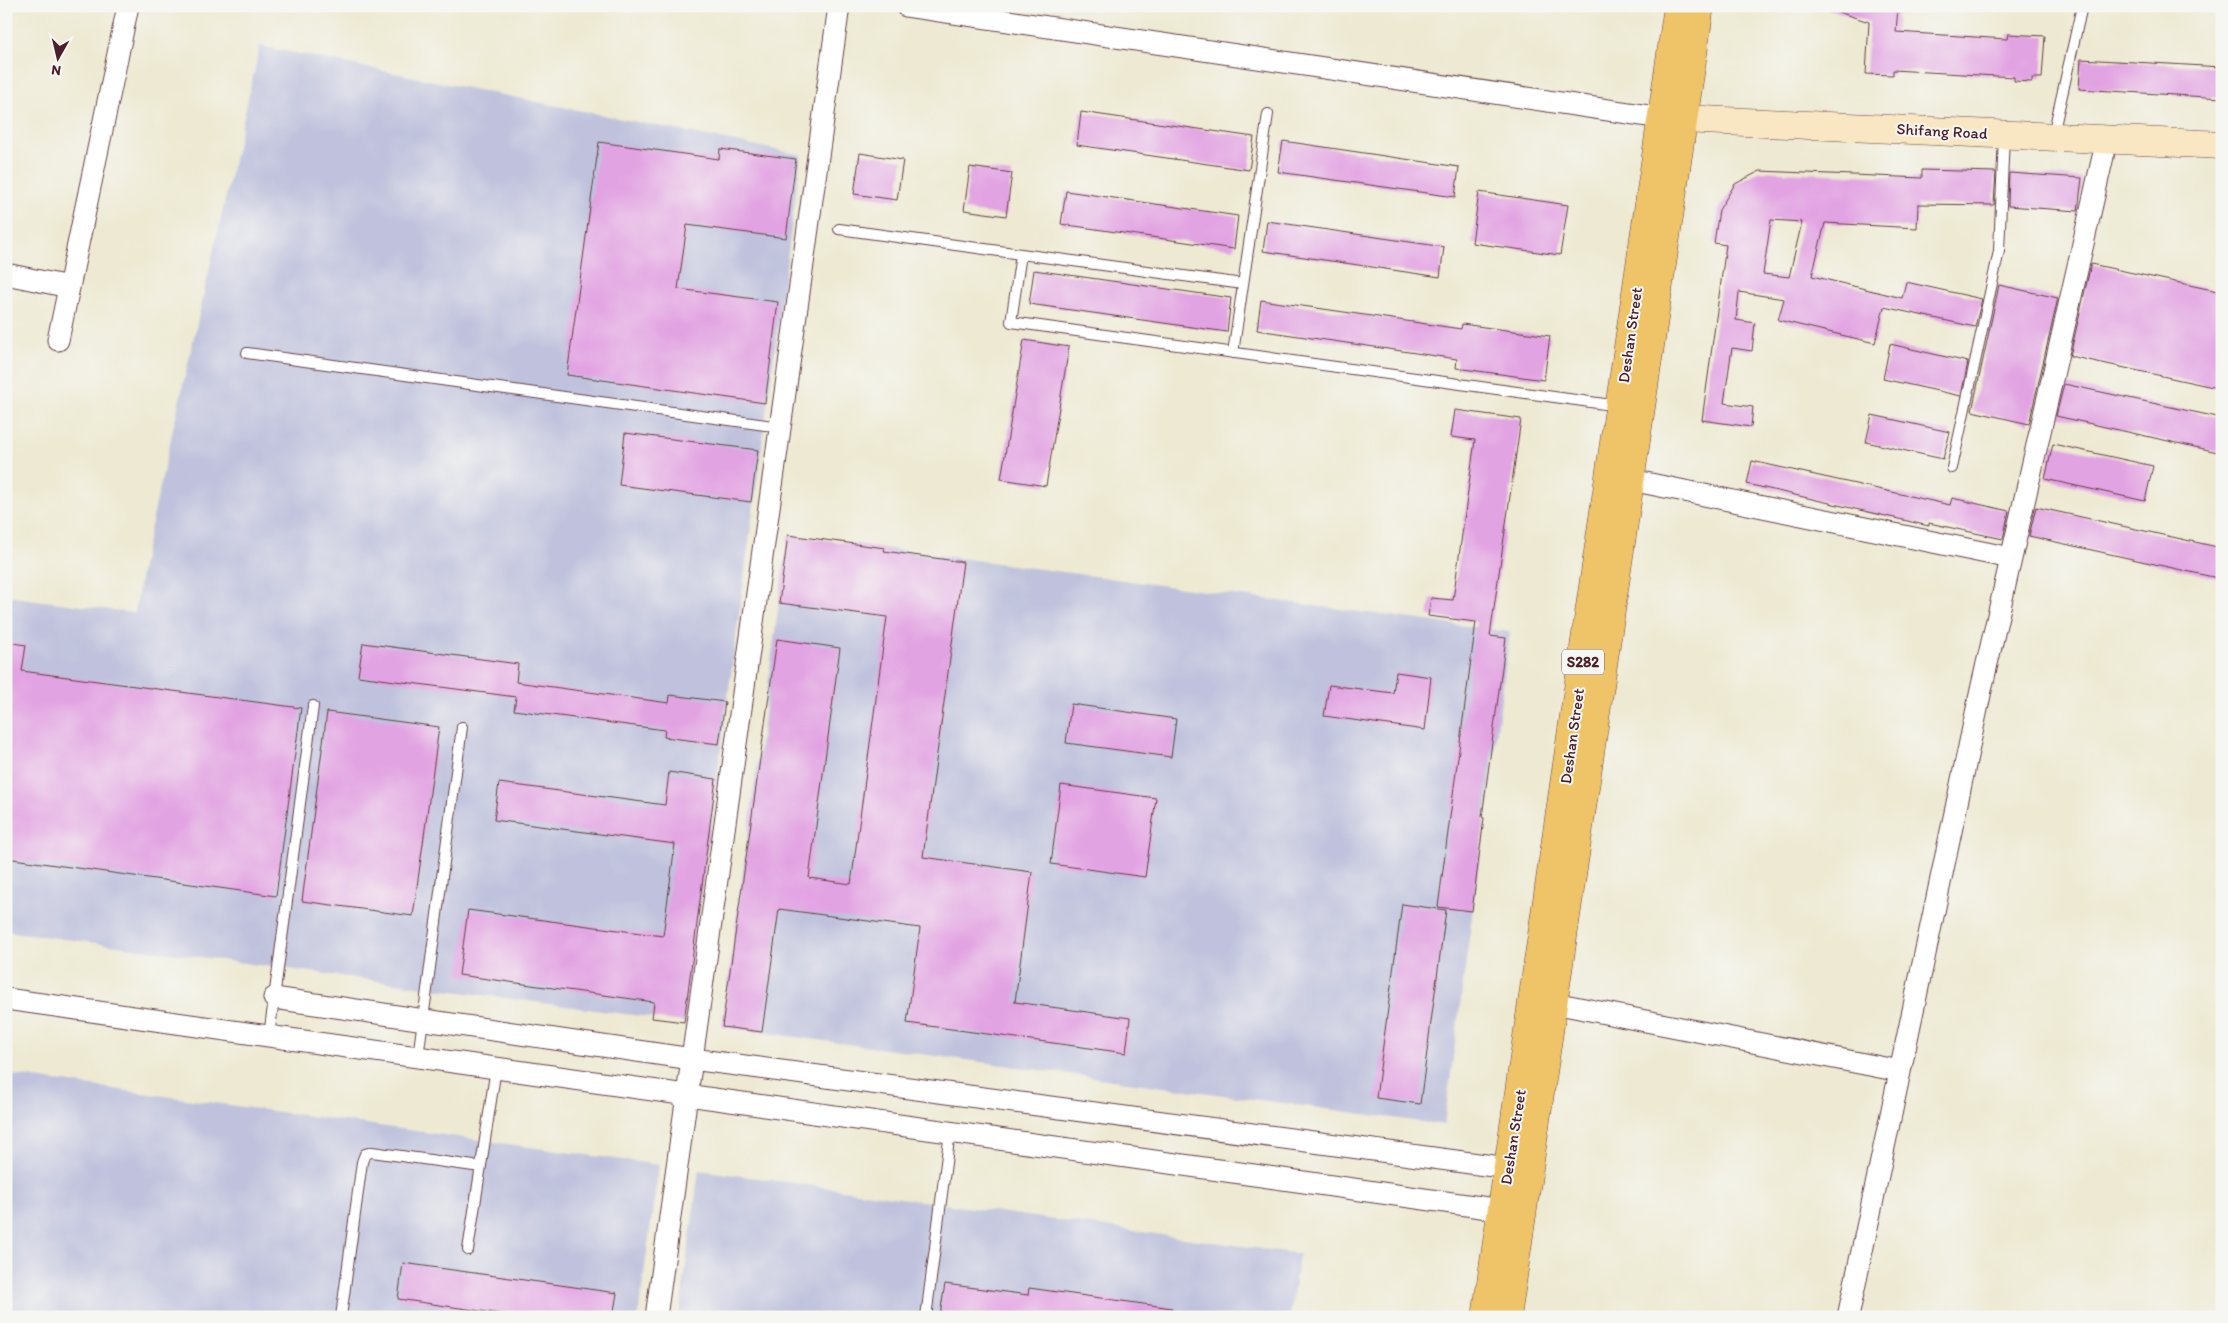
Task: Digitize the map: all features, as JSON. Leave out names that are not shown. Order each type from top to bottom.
[{"type":"main road","name":"Deshan Street","points":[[1507,1317],[1631,480],[1672,118],[1678,6]]},
{"type":"main road","name":"Deshan Street","points":[[1486,1317],[1620,406],[1672,118],[1700,6]]},
{"type":"street","points":[[58,340],[128,6]]},
{"type":"street","points":[[656,1317],[839,6]]},
{"type":"street","points":[[906,6],[1672,118]]},
{"type":"street","name":"Shifang Road","points":[[1672,118],[2222,145]]},
{"type":"street","points":[[1848,1317],[1981,690],[2107,139]]},
{"type":"street","points":[[6,274],[69,287]]},
{"type":"street","points":[[1631,480],[2011,558]]},
{"type":"street","points":[[274,998],[692,1059],[1508,1168]]},
{"type":"street","points":[[6,999],[1502,1210]]},
{"type":"street","points":[[1554,1003],[1900,1071]]},
{"type":"lane","points":[[2052,136],[2082,6]]},
{"type":"lane","points":[[1233,353],[1268,114]]},
{"type":"lane","points":[[1952,468],[1999,251],[2004,134]]},
{"type":"lane","points":[[839,229],[1243,284]]},
{"type":"lane","points":[[1021,254],[1011,322],[1620,406]]},
{"type":"lane","points":[[247,353],[780,427]]},
{"type":"lane","points":[[269,1036],[313,706]]},
{"type":"lane","points":[[418,1057],[462,727]]},
{"type":"lane","points":[[468,1250],[496,1068]]},
{"type":"lane","points":[[926,1317],[950,1132]]},
{"type":"lane","points":[[341,1317],[362,1162],[365,1154],[372,1152],[481,1167]]},
{"type":"shaded area","points":[[260,46],[801,155],[684,1022],[6,931],[6,596],[135,613],[142,566]]},
{"type":"shaded area","points":[[788,535],[1510,632],[1444,1125],[722,1027]]},
{"type":"shaded area","points":[[6,1074],[659,1165],[638,1317],[6,1317]]},
{"type":"shaded area","points":[[699,1170],[1299,1254],[1290,1317],[679,1317]]},
{"type":"building","points":[[1830,6],[1898,6],[1896,32],[2007,39],[2008,34],[2045,36],[2042,78],[2032,78],[2032,82],[2014,81],[2014,77],[1893,70],[1893,75],[1866,74],[1869,22],[1829,9]]},
{"type":"building","points":[[2081,59],[2222,67],[2222,98],[2079,89]]},
{"type":"building","points":[[1081,112],[1254,137],[1249,170],[1077,145]]},
{"type":"building","points":[[1283,141],[1459,167],[1455,197],[1278,172]]},
{"type":"building","points":[[599,142],[719,159],[720,149],[796,159],[786,238],[687,225],[678,289],[778,302],[765,403],[567,375]]},
{"type":"building","points":[[860,153],[903,160],[897,200],[854,194]]},
{"type":"building","points":[[970,167],[1012,173],[1006,216],[964,210]]},
{"type":"building","points":[[1922,170],[1996,172],[1994,205],[1918,204],[1917,228],[1825,223],[1812,276],[1902,298],[1906,282],[1982,299],[1975,327],[1884,307],[1875,343],[1778,320],[1784,299],[1739,292],[1736,320],[1755,323],[1752,351],[1732,348],[1724,403],[1753,407],[1751,427],[1702,420],[1726,245],[1714,243],[1719,210],[1735,184],[1760,171],[1922,178]],"holes":[[[1771,220],[1802,222],[1789,277],[1763,274]]]},
{"type":"building","points":[[2009,173],[2082,178],[2078,211],[2008,206]]},
{"type":"building","points":[[1066,191],[1238,216],[1234,249],[1061,224]]},
{"type":"building","points":[[1479,192],[1568,205],[1560,255],[1472,243]]},
{"type":"building","points":[[1267,221],[1444,247],[1440,277],[1263,251]]},
{"type":"building","points":[[2091,264],[2222,292],[2222,389],[2070,356]]},
{"type":"building","points":[[1034,270],[1231,298],[1227,332],[1029,304]]},
{"type":"building","points":[[1999,285],[2058,298],[2029,424],[1972,411]]},
{"type":"building","points":[[1261,300],[1461,329],[1462,324],[1550,336],[1544,380],[1456,368],[1457,359],[1257,330]]},
{"type":"building","points":[[1024,340],[1069,347],[1046,486],[1001,479]]},
{"type":"building","points":[[1890,344],[1968,362],[1961,396],[1883,379]]},
{"type":"building","points":[[2064,384],[2222,418],[2222,453],[2056,416]]},
{"type":"building","points":[[1455,410],[1521,419],[1490,636],[1506,638],[1482,817],[1484,818],[1472,911],[1438,907],[1476,622],[1428,616],[1431,598],[1453,600],[1475,440],[1451,437]]},
{"type":"building","points":[[1872,415],[1950,432],[1943,459],[1866,442]]},
{"type":"building","points":[[625,433],[758,450],[751,502],[619,485]]},
{"type":"building","points":[[2053,444],[2153,466],[2145,501],[2045,479]]},
{"type":"building","points":[[1752,461],[1950,505],[1952,498],[2009,511],[2003,539],[1929,523],[1929,526],[1747,484]]},
{"type":"building","points":[[2036,507],[2222,548],[2222,579],[2029,536]]},
{"type":"building","points":[[788,535],[885,548],[884,551],[963,562],[923,857],[1032,872],[1015,1002],[1130,1018],[1126,1053],[907,1023],[920,928],[779,909],[762,1032],[722,1027],[777,639],[840,648],[809,878],[851,884],[887,617],[779,603]]},
{"type":"building","points":[[6,642],[26,645],[22,671],[301,708],[276,896],[6,858]]},
{"type":"building","points":[[363,643],[518,664],[516,682],[669,703],[670,695],[725,702],[719,744],[664,737],[665,730],[514,710],[516,697],[358,676]]},
{"type":"building","points":[[1396,672],[1431,677],[1425,730],[1324,716],[1329,685],[1393,693]]},
{"type":"building","points":[[1071,704],[1176,719],[1171,757],[1066,743]]},
{"type":"building","points":[[327,712],[439,727],[413,916],[302,901]]},
{"type":"building","points":[[669,772],[716,779],[684,1022],[652,1018],[654,1002],[459,975],[468,910],[663,936],[675,844],[494,820],[499,783],[665,805]]},
{"type":"building","points":[[1061,785],[1156,798],[1145,877],[1051,864]]},
{"type":"building","points":[[1402,904],[1446,910],[1420,1104],[1376,1098]]},
{"type":"building","points":[[403,1263],[617,1293],[613,1317],[522,1317],[398,1299]]},
{"type":"building","points":[[945,1284],[1028,1295],[1029,1288],[1172,1308],[1171,1317],[963,1317],[940,1314]]}]
